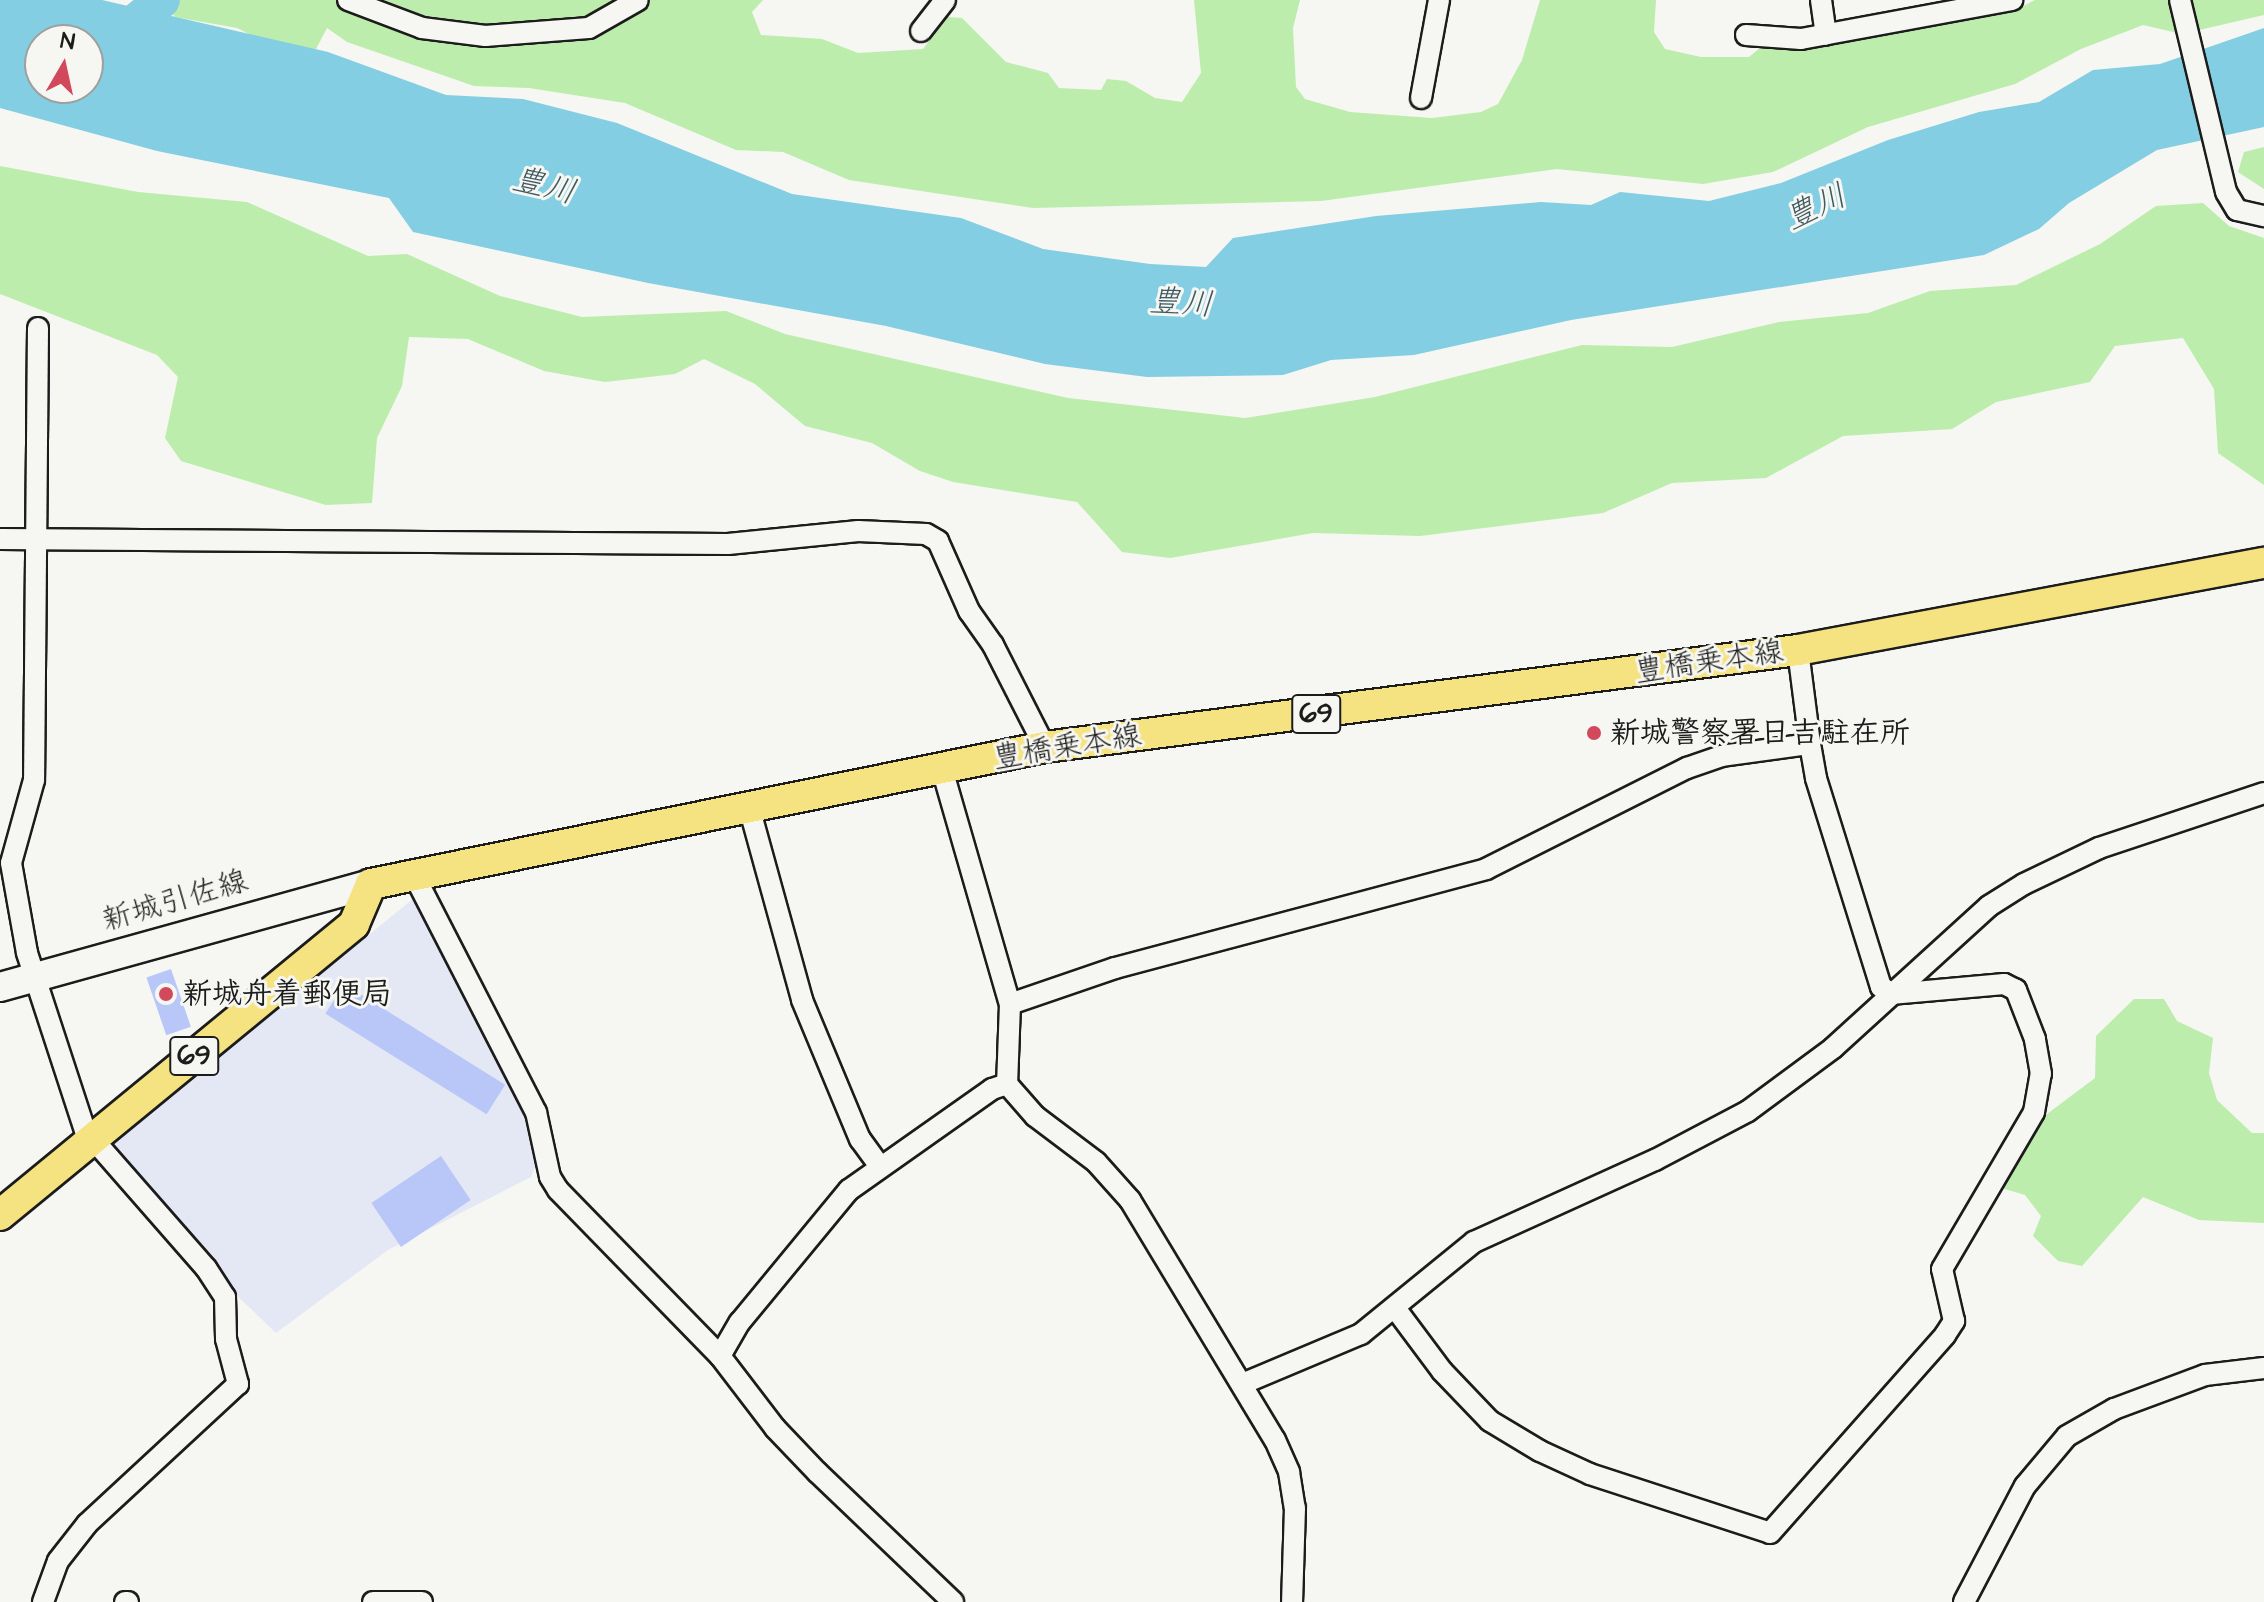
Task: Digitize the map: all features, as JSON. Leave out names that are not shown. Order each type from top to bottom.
[{"type":"main road","name":"豊橋乗本線","points":[[371,884],[1045,747],[1798,650],[2264,563]]},
{"type":"main road","name":"新城引佐線","points":[[0,987],[371,884]]},
{"type":"main road","name":"69","points":[[0,1215],[354,924],[371,884]]},
{"type":"street","points":[[348,0],[422,28],[485,36],[589,28],[638,0]]},
{"type":"street","points":[[921,31],[945,0]]},
{"type":"street","points":[[1421,98],[1439,0]]},
{"type":"street","points":[[1821,0],[1826,35]]},
{"type":"street","points":[[1746,35],[1826,35],[2012,0]]},
{"type":"street","points":[[2180,0],[2226,192],[2237,210],[2264,216]]},
{"type":"street","points":[[38,328],[34,780],[11,863],[33,978],[92,1141],[206,1268],[225,1297],[226,1339],[238,1384],[87,1524],[58,1561],[43,1602]]},
{"type":"street","points":[[0,539],[728,544],[858,531],[926,534],[938,541],[969,611],[1001,659],[1045,747]]},
{"type":"street","points":[[1395,1308],[1442,1371],[1490,1421],[1540,1451],[1590,1474],[1770,1533],[1954,1321],[1942,1269],[1946,1257],[2034,1112],[2039,1062],[2016,990],[1993,983],[1893,994],[1881,987],[1816,778],[1798,650]]},
{"type":"street","points":[[1010,1004],[1115,968],[1486,869],[1687,768],[1721,756],[1810,744]]},
{"type":"street","points":[[942,769],[1010,1004],[1007,1084],[1035,1116],[1096,1162],[1130,1200],[1242,1384],[1289,1472],[1295,1508],[1292,1602]]},
{"type":"street","points":[[1242,1384],[1361,1334],[1474,1242],[1748,1111],[1893,994],[1989,906],[2024,884],[2099,848],[2264,793]]},
{"type":"street","points":[[749,807],[802,1000],[860,1139],[879,1165]]},
{"type":"street","points":[[414,875],[536,1112],[550,1177],[720,1356],[775,1428],[953,1602]]},
{"type":"street","points":[[720,1356],[740,1322],[810,1233],[879,1165],[992,1089],[1007,1084]]},
{"type":"street","points":[[1964,1602],[2025,1486],[2067,1436],[2114,1409],[2205,1375],[2264,1368]]},
{"type":"street","points":[[373,1602],[422,1602]]},
{"type":"shaded area","points":[[414,898],[527,1117],[537,1161],[531,1177],[388,1250],[276,1333],[229,1288],[110,1146]]},
{"type":"green space","points":[[165,0],[763,0],[752,12],[761,35],[822,39],[858,53],[923,49],[948,17],[962,18],[1006,62],[1048,73],[1059,88],[1101,90],[1107,79],[1126,81],[1155,98],[1182,102],[1201,73],[1194,0],[1300,0],[1293,28],[1296,87],[1305,99],[1350,112],[1432,118],[1481,112],[1498,104],[1522,60],[1540,0],[1656,0],[1654,32],[1665,49],[1701,57],[1749,57],[1760,48],[1801,50],[1942,20],[2010,13],[2035,0],[2264,0],[2264,15],[2182,34],[2143,25],[2081,49],[2015,84],[1868,127],[1773,172],[1703,184],[1557,169],[1321,201],[1033,208],[849,180],[783,152],[736,150],[625,103],[529,88],[474,86],[347,42],[327,28],[316,49],[289,54],[237,28],[175,17]]},
{"type":"green space","points":[[2264,147],[2264,189],[2238,172],[2244,152]]},
{"type":"green space","points":[[0,166],[138,192],[247,202],[368,256],[407,254],[500,296],[582,317],[726,311],[785,334],[1068,398],[1245,418],[1375,397],[1582,345],[1672,347],[1779,322],[1868,313],[1930,291],[2016,285],[2100,244],[2156,206],[2203,203],[2229,226],[2264,238],[2264,485],[2218,453],[2214,389],[2183,338],[2115,346],[2090,382],[1996,402],[1952,429],[1843,436],[1766,478],[1672,483],[1603,513],[1420,536],[1313,533],[1170,558],[1122,552],[1077,502],[953,482],[920,471],[872,443],[805,426],[755,384],[704,359],[675,374],[605,382],[544,371],[468,339],[409,337],[402,386],[377,438],[372,503],[326,505],[181,461],[165,438],[178,377],[157,355],[0,294]]},
{"type":"green space","points":[[2134,999],[2164,999],[2177,1021],[2213,1038],[2209,1073],[2217,1100],[2252,1133],[2264,1133],[2264,1223],[2199,1220],[2143,1197],[2082,1266],[2058,1261],[2033,1236],[2041,1216],[2025,1195],[1998,1187],[2000,1169],[2047,1114],[2095,1078],[2096,1036]]},
{"type":"water","name":"豊川","points":[[0,0],[102,0],[328,52],[446,95],[523,99],[617,123],[792,194],[961,218],[1043,249],[1150,264],[1206,267],[1233,238],[1376,216],[1541,202],[1591,205],[1620,192],[1709,201],[1781,183],[1888,140],[1979,112],[2039,102],[2093,70],[2160,64],[2264,28],[2264,127],[2157,150],[2069,203],[2039,229],[1984,255],[1571,320],[1414,355],[1331,360],[1283,375],[1147,377],[1045,364],[886,326],[648,283],[413,232],[389,198],[157,151],[0,108]]},
{"type":"building","points":[[171,969],[191,1027],[166,1035],[146,977]]},
{"type":"building","points":[[344,984],[505,1085],[487,1114],[325,1014]]},
{"type":"building","points":[[441,1156],[471,1200],[401,1247],[371,1203]]},
{"type":"waterway","points":[[104,47],[162,0]]},
{"type":"place","name":"新城警察署日吉駐在所","points":[[1594,733]]},
{"type":"place","name":"新城舟着郵便局","points":[[166,994]]}]
